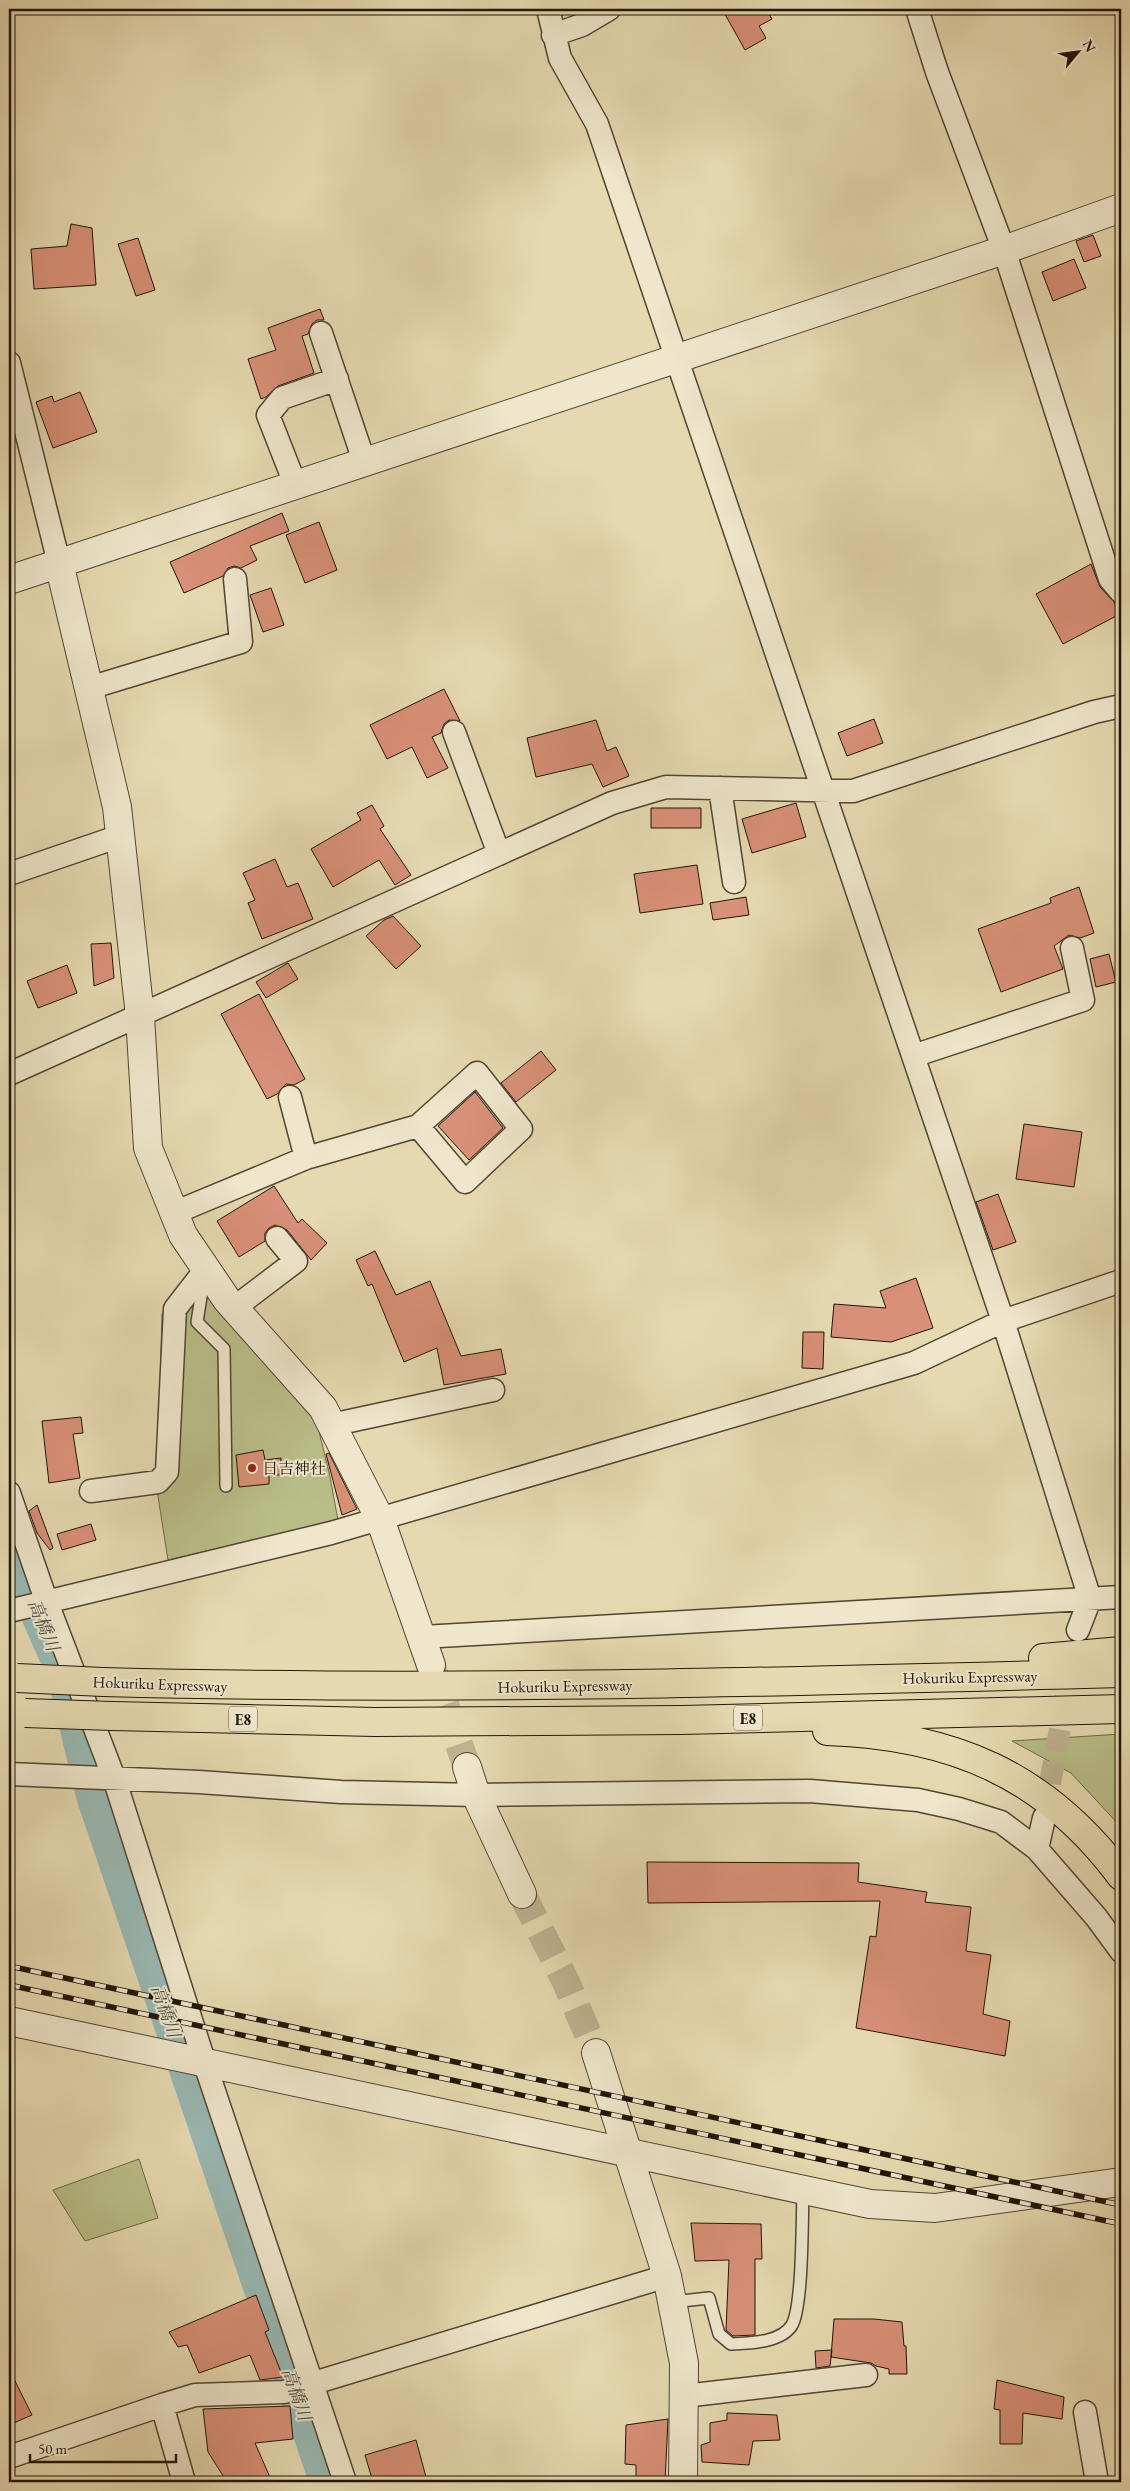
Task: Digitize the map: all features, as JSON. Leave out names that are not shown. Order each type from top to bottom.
[{"type":"highway","points":[[677,1684],[1121,1651]]},
{"type":"highway","name":"Hokuriku Expressway","points":[[13,1678],[104,1682],[381,1688],[677,1684],[1121,1673]]},
{"type":"highway","name":"Hokuriku Expressway","points":[[17,1712],[375,1722],[682,1720],[1121,1708]]},
{"type":"highway","points":[[375,1722],[485,1730],[839,1732],[928,1744],[971,1756],[1032,1788],[1086,1834],[1121,1876]]},
{"type":"street","points":[[548,9],[560,58],[597,124],[1003,1321],[1090,1599],[1078,1630]]},
{"type":"street","points":[[553,35],[582,24],[609,9]]},
{"type":"street","points":[[917,9],[937,72],[1004,250],[1110,579],[1121,592]]},
{"type":"street","points":[[9,580],[1004,250],[1121,208]]},
{"type":"street","points":[[321,333],[364,461]]},
{"type":"street","points":[[9,363],[117,807],[140,1016],[148,1148],[183,1235],[234,1308],[323,1408],[380,1519],[431,1665]]},
{"type":"street","points":[[295,484],[268,415],[282,398],[337,379]]},
{"type":"street","points":[[89,688],[241,642],[235,579]]},
{"type":"street","points":[[9,1074],[612,803],[666,788],[854,791],[1094,712],[1121,706]]},
{"type":"street","points":[[454,732],[498,854]]},
{"type":"street","points":[[720,788],[734,882]]},
{"type":"street","points":[[9,874],[120,836]]},
{"type":"street","points":[[914,1056],[1083,1000],[1072,948]]},
{"type":"street","points":[[174,1213],[306,1158],[418,1126],[477,1072],[521,1129],[465,1182],[418,1126]]},
{"type":"street","points":[[290,1097],[306,1158]]},
{"type":"street","points":[[234,1308],[296,1261],[278,1238]]},
{"type":"street","points":[[91,1491],[158,1482],[167,1472],[175,1309],[206,1269]]},
{"type":"street","points":[[9,1610],[321,1536],[914,1363],[1003,1321],[1121,1281]]},
{"type":"street","points":[[331,1425],[493,1390]]},
{"type":"street","points":[[9,1493],[47,1602],[114,1778],[344,2482]]},
{"type":"street","points":[[422,1637],[1121,1597]]},
{"type":"street","points":[[466,1767],[476,1795],[522,1894]]},
{"type":"street","points":[[9,1774],[114,1778],[340,1792],[476,1795],[810,1791],[918,1800],[1002,1822],[1037,1849],[1096,1917],[1121,1951]]},
{"type":"street","points":[[1037,1849],[1044,1818]]},
{"type":"street","points":[[9,2021],[598,2146],[630,2155],[870,2204],[935,2208],[1121,2182]]},
{"type":"street","points":[[596,2053],[667,2276],[684,2363],[683,2482]]},
{"type":"street","points":[[9,2457],[194,2396],[284,2392],[667,2276]]},
{"type":"street","points":[[684,2396],[866,2375]]},
{"type":"street","points":[[162,2405],[184,2482]]},
{"type":"street","points":[[1085,2412],[1097,2482]]},
{"type":"lane","points":[[206,1269],[197,1322],[224,1350],[226,1486]]},
{"type":"lane","points":[[672,2302],[709,2298],[719,2334],[731,2344],[756,2342],[777,2337],[792,2325],[799,2293],[803,2190]]},
{"type":"green space","points":[[192,1275],[315,1415],[338,1520],[168,1560],[157,1490],[162,1314]]},
{"type":"green space","points":[[1121,1734],[1121,1827],[1071,1773],[1012,1741]]},
{"type":"green space","points":[[139,2159],[158,2218],[85,2241],[53,2190]]},
{"type":"building","points":[[722,9],[766,9],[772,19],[759,26],[766,38],[745,50]]},
{"type":"building","points":[[71,224],[92,228],[96,285],[34,289],[31,249],[67,246]]},
{"type":"building","points":[[1093,235],[1101,256],[1084,262],[1076,241]]},
{"type":"building","points":[[138,238],[155,290],[136,296],[118,244]]},
{"type":"building","points":[[1074,259],[1086,288],[1053,301],[1042,272]]},
{"type":"building","points":[[320,309],[324,320],[317,320],[312,324],[308,334],[302,336],[314,373],[278,386],[261,399],[248,359],[276,350],[268,328]]},
{"type":"building","points":[[80,392],[97,432],[53,448],[36,402],[52,396],[54,402]]},
{"type":"building","points":[[282,513],[289,531],[250,546],[257,560],[241,568],[234,566],[228,568],[223,576],[184,593],[170,562]]},
{"type":"building","points":[[319,522],[337,570],[305,583],[286,535]]},
{"type":"building","points":[[1091,564],[1100,587],[1114,602],[1120,614],[1063,644],[1036,594]]},
{"type":"building","points":[[271,588],[284,625],[263,632],[250,595]]},
{"type":"building","points":[[444,689],[460,721],[449,720],[444,724],[441,733],[432,737],[448,768],[427,778],[412,747],[387,759],[370,725]]},
{"type":"building","points":[[874,719],[883,743],[847,756],[838,733]]},
{"type":"building","points":[[596,720],[607,751],[616,747],[629,776],[603,787],[592,764],[536,777],[527,738]]},
{"type":"building","points":[[796,803],[806,837],[752,853],[742,819]]},
{"type":"building","points":[[372,805],[384,826],[380,829],[411,875],[395,885],[379,860],[333,887],[311,849],[361,820],[357,813]]},
{"type":"building","points":[[651,808],[701,808],[701,828],[651,828]]},
{"type":"building","points":[[275,859],[287,887],[298,883],[313,919],[262,939],[248,903],[255,900],[243,873]]},
{"type":"building","points":[[697,865],[703,904],[640,913],[634,874]]},
{"type":"building","points":[[1079,887],[1094,933],[1080,938],[1069,935],[1054,946],[1063,969],[1001,992],[978,929],[1051,903],[1050,898]]},
{"type":"building","points":[[746,897],[749,915],[713,920],[710,903]]},
{"type":"building","points":[[393,916],[421,946],[396,969],[366,936],[384,920]]},
{"type":"building","points":[[111,943],[114,978],[94,986],[91,944]]},
{"type":"building","points":[[1109,954],[1116,982],[1096,987],[1090,959]]},
{"type":"building","points":[[288,963],[298,979],[266,998],[256,982]]},
{"type":"building","points":[[67,965],[77,993],[38,1008],[27,981]]},
{"type":"building","points":[[259,994],[305,1079],[294,1085],[286,1084],[277,1094],[267,1099],[221,1014]]},
{"type":"building","points":[[541,1051],[556,1070],[516,1102],[501,1083]]},
{"type":"building","points":[[475,1092],[503,1128],[469,1160],[438,1126]]},
{"type":"building","points":[[1024,1124],[1082,1132],[1074,1187],[1016,1179]]},
{"type":"building","points":[[274,1186],[298,1223],[302,1219],[327,1243],[311,1260],[287,1230],[275,1225],[265,1233],[265,1241],[239,1257],[217,1221]]},
{"type":"building","points":[[998,1194],[1016,1242],[993,1250],[976,1202]]},
{"type":"building","points":[[375,1251],[396,1295],[430,1281],[461,1356],[501,1349],[506,1374],[444,1385],[437,1348],[404,1362],[372,1284],[368,1286],[356,1260]]},
{"type":"building","points":[[916,1278],[933,1328],[891,1342],[831,1337],[834,1304],[886,1308],[880,1291]]},
{"type":"building","points":[[803,1332],[824,1332],[823,1369],[802,1368]]},
{"type":"building","points":[[81,1417],[83,1433],[73,1434],[80,1478],[49,1483],[42,1421]]},
{"type":"building","points":[[263,1450],[265,1460],[281,1458],[280,1475],[269,1475],[269,1484],[239,1487],[236,1455]]},
{"type":"building","points":[[329,1453],[357,1509],[342,1515],[326,1454]]},
{"type":"building","points":[[37,1505],[53,1548],[50,1550],[37,1533],[29,1511]]},
{"type":"building","points":[[91,1524],[96,1540],[62,1550],[57,1534]]},
{"type":"building","points":[[647,1862],[859,1863],[858,1882],[927,1892],[925,1902],[971,1907],[966,1951],[991,1955],[983,2014],[1010,2021],[1005,2056],[856,2028],[870,1936],[876,1937],[880,1901],[648,1903]]},
{"type":"building","points":[[691,2223],[761,2224],[762,2259],[755,2259],[755,2335],[733,2336],[726,2330],[729,2260],[695,2261]]},
{"type":"building","points":[[256,2295],[269,2330],[265,2332],[283,2377],[260,2380],[250,2355],[199,2373],[187,2345],[178,2347],[169,2332]]},
{"type":"building","points":[[834,2319],[874,2319],[902,2322],[904,2346],[906,2346],[907,2374],[889,2374],[889,2369],[871,2363],[831,2357]]},
{"type":"building","points":[[832,2350],[830,2366],[816,2368],[815,2351]]},
{"type":"building","points":[[9,2369],[32,2415],[9,2425]]},
{"type":"building","points":[[997,2380],[1064,2397],[1062,2419],[1023,2413],[1022,2444],[1000,2444],[1000,2410],[994,2409]]},
{"type":"building","points":[[290,2406],[293,2439],[255,2443],[272,2482],[227,2482],[208,2452],[203,2409]]},
{"type":"building","points":[[727,2413],[777,2415],[780,2440],[753,2441],[749,2465],[702,2462],[701,2445],[710,2442],[710,2423],[727,2420]]},
{"type":"building","points":[[668,2419],[665,2482],[636,2482],[636,2465],[625,2464],[626,2425]]},
{"type":"building","points":[[416,2440],[426,2477],[407,2482],[373,2482],[365,2455]]},
{"type":"waterway","name":"高橋川","points":[[9,1540],[20,1573],[64,1673],[94,1797],[327,2482]]},
{"type":"tunnel","points":[[1044,1816],[1073,1658]]},
{"type":"tunnel","points":[[431,1665],[467,1767]]},
{"type":"tunnel","points":[[522,1894],[565,1980],[596,2053]]},
{"type":"railway","points":[[9,1966],[1121,2205]]},
{"type":"railway","points":[[9,1985],[1121,2224]]},
{"type":"place","name":"日吉神社","points":[[252,1468]]}]
